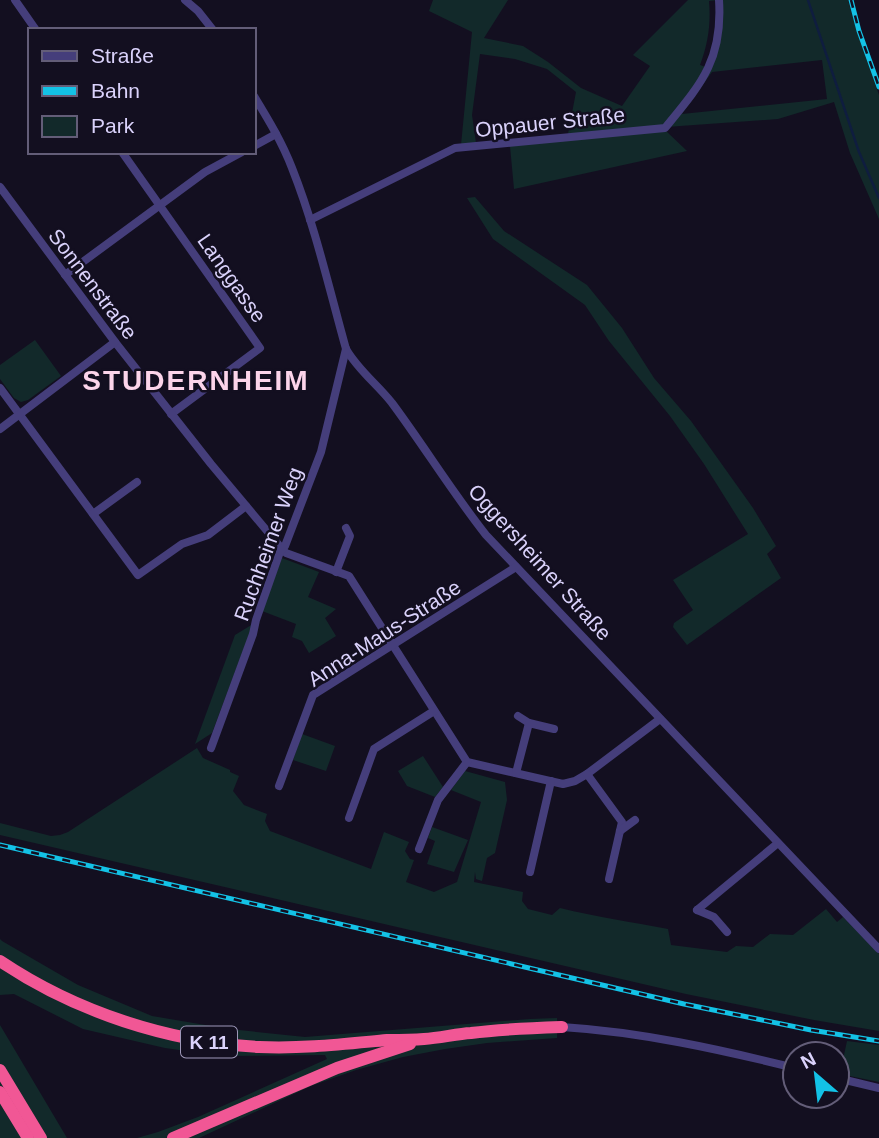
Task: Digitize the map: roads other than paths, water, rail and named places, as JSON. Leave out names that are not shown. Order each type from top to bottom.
[{"type":"highway","name":"K 11","points":[[4,964],[65,998],[114,1018],[167,1034],[210,1042],[260,1047],[325,1046],[424,1039]]},
{"type":"highway","points":[[173,1138],[326,1072],[424,1039],[562,1027]]},
{"type":"highway","points":[[0,1070],[41,1138]]},
{"type":"highway","points":[[0,1092],[28,1138]]},
{"type":"street","points":[[15,0],[35,28]]},
{"type":"street","points":[[185,0],[211,28]]},
{"type":"street","name":"Oppauer Straße","points":[[310,220],[455,149],[665,128],[692,95],[709,68],[717,48],[719,0]]},
{"type":"street","name":"Oggersheimer Straße","points":[[256,99],[291,167],[310,220],[346,349],[354,362],[390,400],[486,535],[879,949]]},
{"type":"street","points":[[256,145],[276,134]]},
{"type":"street","points":[[123,154],[160,205]]},
{"type":"street","points":[[65,275],[205,172],[238,154]]},
{"type":"street","name":"Sonnenstraße","points":[[0,187],[171,414],[283,550],[349,576],[467,762]]},
{"type":"street","name":"Langgasse","points":[[160,205],[260,348],[171,414]]},
{"type":"street","points":[[0,429],[115,342]]},
{"type":"street","name":"Ruchheimer Weg","points":[[211,748],[254,634],[256,620],[280,552],[321,452],[346,349]]},
{"type":"street","points":[[0,388],[138,575],[182,544],[208,535],[246,506]]},
{"type":"street","points":[[93,514],[137,482]]},
{"type":"street","points":[[336,572],[350,536],[346,528]]},
{"type":"street","name":"Anna-Maus-Straße","points":[[279,786],[313,695],[516,567]]},
{"type":"street","points":[[349,818],[374,749],[433,711]]},
{"type":"street","points":[[518,716],[529,723],[554,729]]},
{"type":"street","points":[[419,849],[438,800],[467,762],[563,784],[587,774],[660,719]]},
{"type":"street","points":[[516,773],[529,723]]},
{"type":"street","points":[[587,774],[622,821],[609,879]]},
{"type":"street","points":[[530,872],[551,781]]},
{"type":"street","points":[[620,831],[635,820]]},
{"type":"street","points":[[727,932],[714,917],[696,910],[778,844]]},
{"type":"street","points":[[562,1027],[646,1035],[781,1065]]},
{"type":"street","points":[[851,1081],[879,1088]]},
{"type":"waterway","points":[[808,0],[859,152],[879,198]]},
{"type":"railway","points":[[851,0],[879,87]]},
{"type":"railway","points":[[0,845],[684,1004],[879,1041]]},
{"type":"district","name":"STUDERNHEIM","points":[[196,380]]}]
